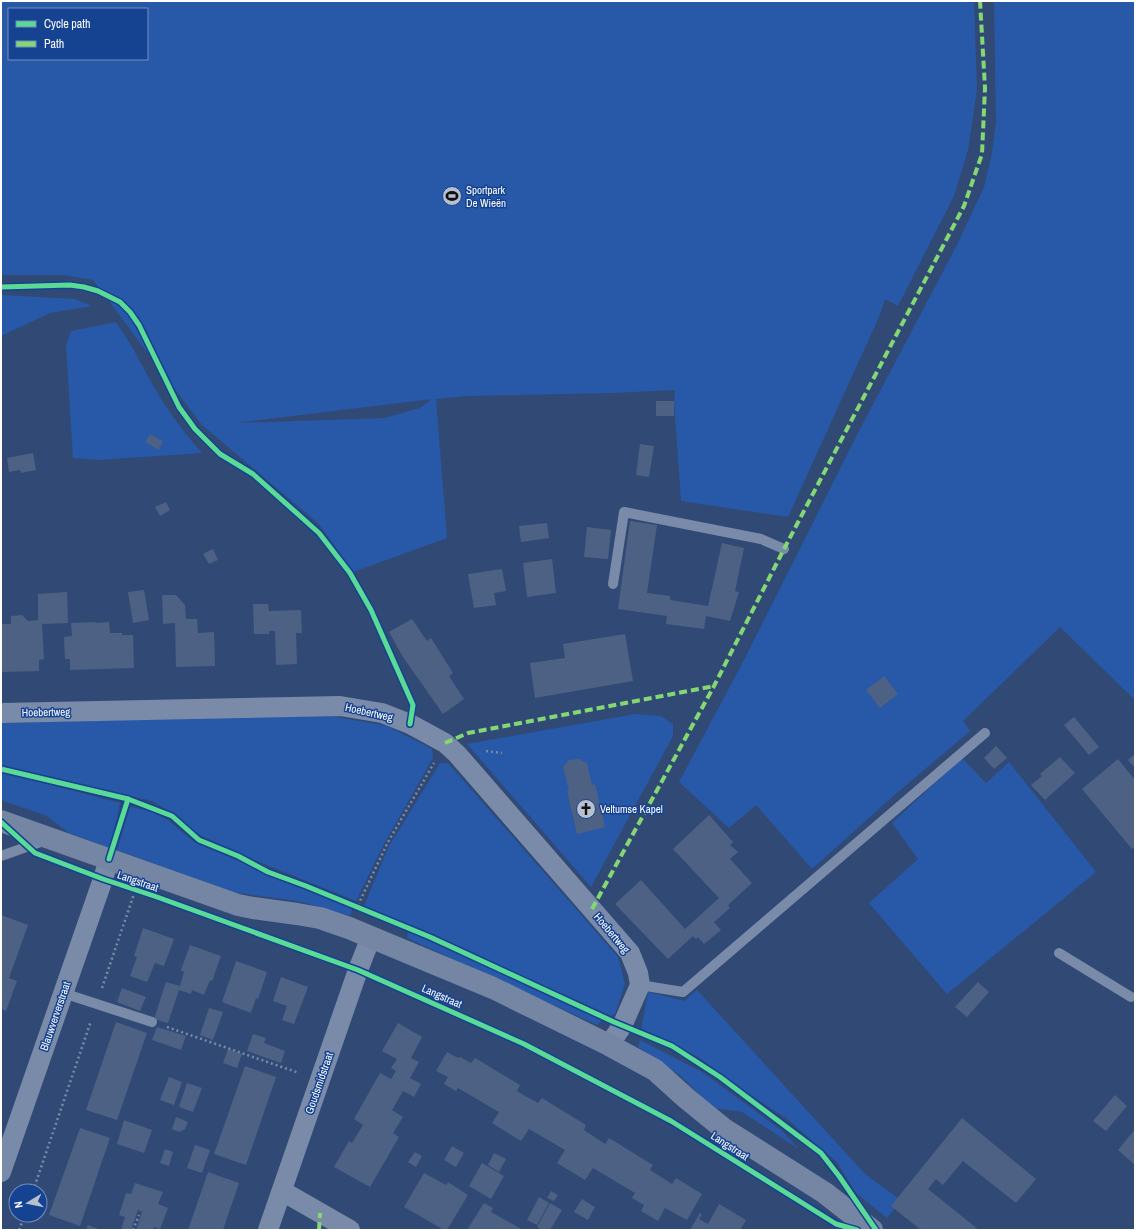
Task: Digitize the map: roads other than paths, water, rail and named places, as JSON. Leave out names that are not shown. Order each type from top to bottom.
[{"type":"main road","name":"Langstraat","points":[[1,821],[49,838],[106,869],[238,905],[320,918],[371,937],[493,988],[609,1045],[655,1070],[724,1129],[825,1193],[872,1230]]},
{"type":"street","name":"Hoebertweg","points":[[1,713],[340,706],[382,713],[410,724],[445,743],[625,947],[634,961],[640,985]]},
{"type":"street","name":"Blauwververstraat","points":[[1,1172],[6,1141],[63,993],[106,869]]},
{"type":"street","name":"Goudsmidstraat","points":[[268,1230],[358,970],[371,937]]},
{"type":"street","points":[[609,1045],[622,1026],[640,985]]},
{"type":"street","points":[[282,1191],[350,1230]]},
{"type":"lane","points":[[612,584],[624,512],[760,539],[784,549]]},
{"type":"lane","points":[[640,985],[683,992],[985,733]]},
{"type":"lane","points":[[1,856],[49,838]]},
{"type":"lane","points":[[1059,953],[1134,995]]},
{"type":"lane","points":[[63,993],[152,1022]]},
{"type":"place","name":"Sportpark De Wieën","points":[[452,196]]},
{"type":"place","name":"Veltumse Kapel","points":[[586,809]]}]
